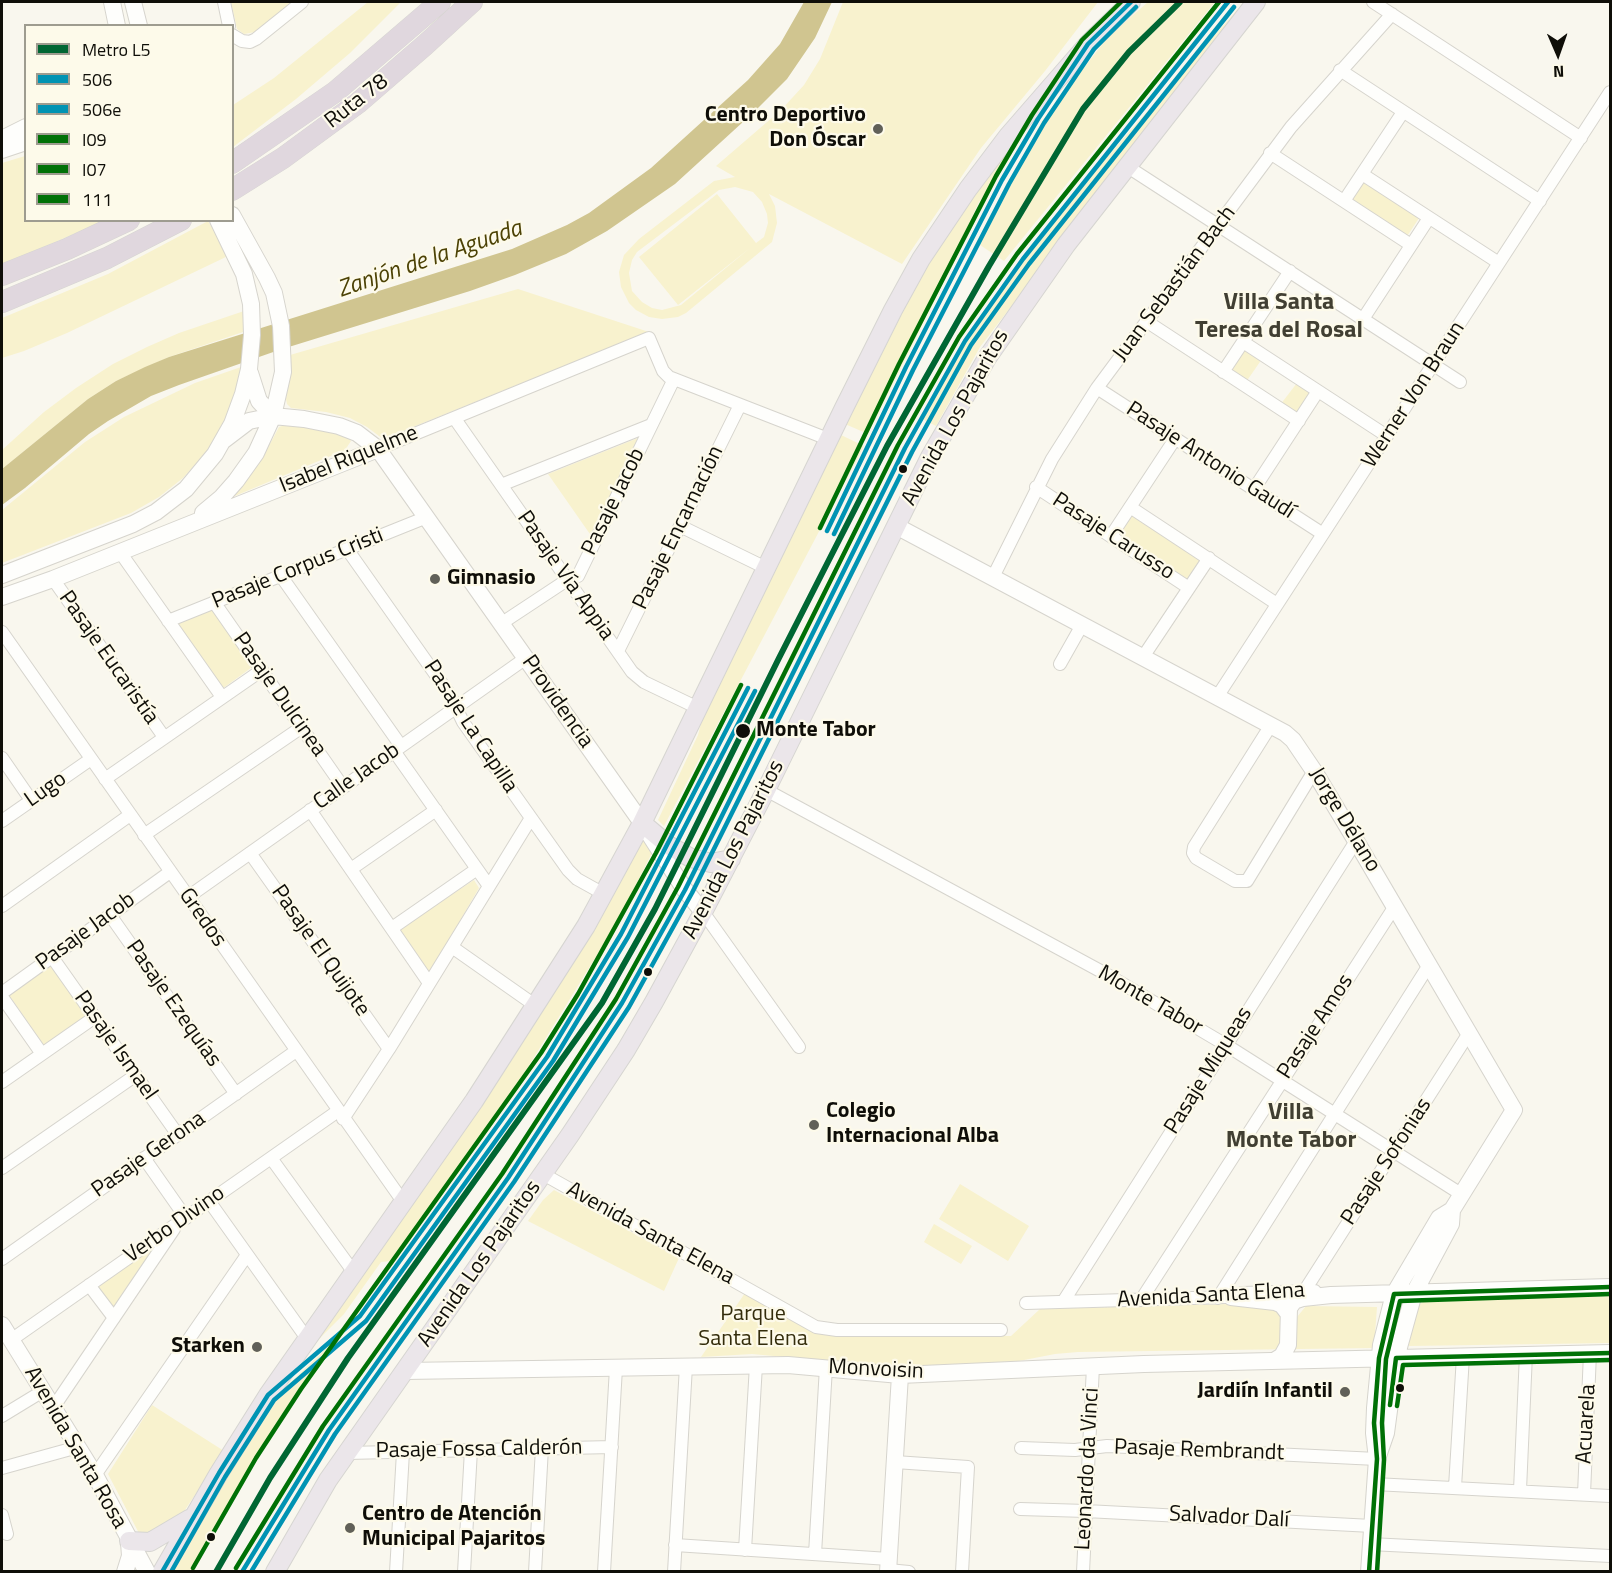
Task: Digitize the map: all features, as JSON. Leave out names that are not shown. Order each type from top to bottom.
[{"type":"highway","points":[[399,38],[428,2]]},
{"type":"highway","name":"Ruta 78","points":[[234,162],[326,98],[440,2]]},
{"type":"highway","name":"Ruta 78","points":[[234,189],[331,124],[380,86],[472,2]]},
{"type":"highway","points":[[439,33],[484,2]]},
{"type":"highway","points":[[2,275],[67,249],[125,222]]},
{"type":"highway","points":[[2,302],[107,258],[178,222]]},
{"type":"main road","points":[[1100,31],[1108,2]]},
{"type":"main road","points":[[162,1572],[193,1516],[262,1405],[474,1101],[536,1006],[604,894],[642,823],[828,439],[902,293],[932,241],[1008,136],[1100,31],[1131,2]]},
{"type":"main road","name":"Avenida Los Pajaritos","points":[[275,1572],[346,1453],[543,1174],[626,1050],[704,912],[945,428],[987,358],[1039,282],[1256,2]]},
{"type":"main road","points":[[642,823],[668,844],[691,858],[711,862],[731,859]]},
{"type":"main road","points":[[129,1541],[150,1542],[193,1516]]},
{"type":"street","points":[[112,2],[117,24]]},
{"type":"street","points":[[133,2],[138,24]]},
{"type":"street","points":[[224,2],[229,24]]},
{"type":"street","points":[[234,35],[242,41],[250,42],[302,2]]},
{"type":"street","points":[[1373,2],[1581,138]]},
{"type":"street","name":"Juan Sebastián Bach","points":[[993,577],[1036,487],[1097,388],[1217,224],[1227,216],[1270,153],[1340,70],[1392,14]]},
{"type":"street","points":[[1340,70],[1540,201]]},
{"type":"street","name":"Werner Von Braun","points":[[1216,697],[1611,92]]},
{"type":"street","points":[[1344,201],[1403,112]]},
{"type":"street","points":[[2,139],[24,128]]},
{"type":"street","points":[[2,150],[24,143]]},
{"type":"street","points":[[1270,153],[1411,245]]},
{"type":"street","points":[[1128,167],[1460,382]]},
{"type":"street","points":[[1362,174],[1499,263]]},
{"type":"street","points":[[1363,319],[1429,218]]},
{"type":"street","points":[[179,528],[207,510],[236,481],[256,453],[273,416],[281,383],[283,362],[279,311],[267,278],[235,236],[220,222]]},
{"type":"street","points":[[2,575],[145,519],[167,505],[208,466],[224,440],[239,406],[249,367],[252,316],[249,290],[233,222]]},
{"type":"street","points":[[1223,372],[1290,271]]},
{"type":"street","points":[[1146,321],[1299,421]]},
{"type":"street","name":"Isabel Riquelme","points":[[2,597],[53,579],[378,449],[649,338],[663,371],[674,379]]},
{"type":"street","points":[[1243,342],[1387,436]]},
{"type":"street","points":[[249,367],[257,395],[273,416]]},
{"type":"street","points":[[674,379],[828,439]]},
{"type":"street","name":"Pasaje Jacob","points":[[502,623],[561,584],[574,579],[580,572],[674,379]]},
{"type":"street","name":"Pasaje Antonio Gaudí","points":[[1097,388],[1323,534]]},
{"type":"street","points":[[1254,489],[1318,391]]},
{"type":"street","name":"Pasaje Encarnación","points":[[618,651],[740,405]]},
{"type":"street","points":[[224,440],[249,421],[273,416]]},
{"type":"street","name":"Providencia","points":[[273,416],[339,426],[357,434],[378,449],[642,823],[677,879],[704,912],[799,1047]]},
{"type":"street","name":"Pasaje Vía Appia","points":[[455,418],[632,672],[639,680],[698,708]]},
{"type":"street","points":[[501,485],[651,425]]},
{"type":"street","points":[[1111,536],[1175,439]]},
{"type":"street","name":"Pasaje Carusso","points":[[1036,487],[1189,588]]},
{"type":"street","name":"Pasaje Carusso","points":[[1130,507],[1277,604]]},
{"type":"street","name":"Pasaje Corpus Cristi","points":[[168,621],[427,517]]},
{"type":"street","points":[[680,526],[766,568]]},
{"type":"street","name":"Jorge Délano","points":[[896,526],[1285,733],[1293,740],[1395,906],[1514,1110],[1461,1194]]},
{"type":"street","name":"Pasaje La Capilla","points":[[347,549],[450,694],[463,722],[570,873],[604,894]]},
{"type":"street","points":[[120,552],[222,697]]},
{"type":"street","points":[[1143,657],[1209,558]]},
{"type":"street","points":[[281,576],[489,886]]},
{"type":"street","name":"Pasaje Eucaristía","points":[[53,579],[164,737]]},
{"type":"street","name":"Pasaje Dulcinea","points":[[214,602],[344,787]]},
{"type":"street","points":[[1060,664],[1082,625]]},
{"type":"street","name":"Gredos","points":[[2,632],[404,1203]]},
{"type":"street","name":"Calle Jacob","points":[[188,897],[526,658]]},
{"type":"street","points":[[105,779],[262,670]]},
{"type":"street","points":[[1271,726],[1194,847],[1193,853],[1196,858],[1235,881],[1243,882],[1250,879],[1314,771]]},
{"type":"street","points":[[144,835],[302,727]]},
{"type":"street","points":[[2,758],[31,800]]},
{"type":"street","name":"Lugo","points":[[2,821],[90,759]]},
{"type":"street","name":"Monte Tabor","points":[[766,790],[1106,974],[1226,1045],[1461,1194]]},
{"type":"street","points":[[310,810],[429,983]]},
{"type":"street","points":[[351,869],[436,810]]},
{"type":"street","points":[[2,906],[130,815]]},
{"type":"street","name":"Verbo Divino","points":[[11,1340],[271,1158],[341,1115],[389,1049],[531,818]]},
{"type":"street","name":"Pasaje Miqueas","points":[[1063,1302],[1356,841]]},
{"type":"street","name":"Pasaje El Quijote","points":[[250,853],[389,1049]]},
{"type":"street","points":[[392,928],[477,869]]},
{"type":"street","name":"Pasaje Jacob","points":[[2,995],[170,872]]},
{"type":"street","name":"Pasaje Amos","points":[[1141,1300],[1395,906]]},
{"type":"street","name":"Pasaje Ezequías","points":[[110,915],[236,1094]]},
{"type":"street","points":[[452,947],[536,1006]]},
{"type":"street","name":"Pasaje Ismael","points":[[52,957],[178,1135]]},
{"type":"street","points":[[1288,1313],[1282,1305],[1275,1302],[1224,1297],[1429,965]]},
{"type":"street","points":[[2,995],[42,1054]]},
{"type":"street","points":[[2,1082],[95,1017]]},
{"type":"street","name":"Pasaje Sofonias","points":[[1305,1290],[1469,1033]]},
{"type":"street","name":"Pasaje Gerona","points":[[2,1259],[296,1052]]},
{"type":"street","points":[[2,1168],[136,1075]]},
{"type":"street","points":[[53,1408],[182,1220],[144,1158]]},
{"type":"street","points":[[271,1158],[355,1274]]},
{"type":"street","name":"Avenida Santa Elena","points":[[543,1174],[816,1327],[837,1330],[1001,1330]]},
{"type":"street","points":[[1369,1572],[1377,1459],[1387,1426],[1396,1358],[1414,1293],[1451,1224],[1452,1210],[1461,1194]]},
{"type":"street","points":[[209,1201],[308,1340]]},
{"type":"street","points":[[1377,1459],[1374,1423],[1378,1358],[1394,1294],[1439,1218],[1452,1210]]},
{"type":"street","points":[[95,1475],[247,1255]]},
{"type":"street","points":[[89,1285],[114,1318]]},
{"type":"street","name":"Avenida Santa Elena","points":[[1026,1303],[1224,1297],[1248,1292],[1305,1290],[1331,1295],[1607,1290]]},
{"type":"street","points":[[1274,1361],[1284,1353],[1289,1341],[1288,1313],[1291,1305],[1298,1299],[1331,1295]]},
{"type":"street","name":"Avenida Santa Rosa","points":[[2,1325],[95,1475],[147,1572]]},
{"type":"street","points":[[1289,1341],[1298,1352],[1310,1360]]},
{"type":"street","points":[[1274,1361],[1602,1350]]},
{"type":"street","name":"Acuarela","points":[[1584,1494],[1602,1350]]},
{"type":"street","points":[[1520,1490],[1526,1354]]},
{"type":"street","points":[[1455,1486],[1463,1356]]},
{"type":"street","name":"Monvoisin","points":[[405,1371],[756,1365],[826,1367],[900,1375],[1274,1361]]},
{"type":"street","points":[[745,1550],[756,1365]]},
{"type":"street","points":[[674,1572],[686,1366]]},
{"type":"street","name":"Leonardo da Vinci","points":[[1083,1572],[1093,1366]]},
{"type":"street","points":[[815,1554],[826,1367]]},
{"type":"street","points":[[604,1572],[616,1368]]},
{"type":"street","points":[[889,1567],[900,1375]]},
{"type":"street","points":[[2,1416],[43,1391]]},
{"type":"street","name":"Pasaje Rembrandt","points":[[1021,1448],[1075,1450],[1107,1446],[1377,1459]]},
{"type":"street","points":[[2,1468],[78,1447]]},
{"type":"street","name":"Pasaje Fossa Calderón","points":[[346,1453],[612,1447]]},
{"type":"street","points":[[534,1572],[542,1448]]},
{"type":"street","points":[[464,1572],[471,1450]]},
{"type":"street","points":[[396,1572],[402,1452]]},
{"type":"street","points":[[895,1462],[968,1467],[962,1572]]},
{"type":"street","points":[[1374,1484],[1455,1486],[1611,1496]]},
{"type":"street","name":"Salvador Dalí","points":[[1020,1509],[1372,1526]]},
{"type":"street","points":[[2,1515],[7,1534]]},
{"type":"street","name":"Avenida Santa Rosa","points":[[125,1572],[130,1556],[129,1541]]},
{"type":"street","points":[[1370,1544],[1611,1556]]},
{"type":"street","points":[[675,1545],[815,1554],[909,1572]]},
{"type":"green space","points":[[231,2],[295,2],[255,32],[244,34],[237,29]]},
{"type":"green space","points":[[368,2],[401,2],[350,53],[296,99],[234,146],[234,104],[274,78]]},
{"type":"green space","name":"Centro Deportivo Don Óscar","points":[[843,2],[1098,2],[981,148],[902,264],[769,194],[775,206],[777,223],[772,242],[686,313],[678,317],[662,319],[649,317],[636,310],[629,303],[621,287],[619,272],[624,255],[639,239],[714,181],[735,177],[716,166],[781,110],[804,85],[820,59]],"holes":[[[735,187],[753,192],[762,202],[768,223],[764,237],[756,243],[717,194],[639,257],[678,305],[750,248],[681,305],[662,310],[652,308],[642,302],[632,291],[629,273],[632,260],[637,252],[719,190]]]},
{"type":"green space","points":[[1148,2],[1215,2],[1004,261],[977,243],[1042,121],[1108,37]]},
{"type":"green space","points":[[1244,2],[1250,2],[1117,169],[980,347],[936,426],[920,418],[987,308],[1068,201]]},
{"type":"green space","points":[[1017,135],[1021,138],[978,204],[939,291],[868,434],[845,424],[922,266]]},
{"type":"green space","points":[[24,156],[24,222],[102,222],[2,265],[2,163]]},
{"type":"green space","points":[[1364,180],[1419,218],[1406,238],[1351,200]]},
{"type":"green space","points":[[206,222],[209,222],[228,256],[67,333],[2,358],[2,318],[108,274]]},
{"type":"green space","points":[[518,289],[649,332],[383,439],[350,418],[326,412],[291,408],[287,404],[290,355]]},
{"type":"green space","points":[[247,310],[252,329],[169,357],[116,381],[88,399],[2,469],[2,450],[44,412],[76,388],[113,364],[147,347],[179,333]]},
{"type":"green space","points":[[1243,347],[1262,359],[1246,382],[1228,370]]},
{"type":"green space","points":[[241,367],[239,383],[224,426],[209,449],[183,478],[159,497],[131,513],[2,563],[2,510],[85,442],[124,417],[195,383]]},
{"type":"green space","points":[[1297,383],[1308,391],[1309,397],[1297,413],[1280,405]]},
{"type":"green space","points":[[288,424],[342,432],[351,441],[345,450],[230,498],[264,455],[279,427]]},
{"type":"green space","points":[[841,435],[864,446],[664,826],[658,820],[698,735],[704,712]]},
{"type":"green space","points":[[643,436],[592,537],[548,474]]},
{"type":"green space","points":[[1129,512],[1201,559],[1186,581],[1115,534]]},
{"type":"green space","points":[[215,608],[255,665],[222,689],[176,624]]},
{"type":"green space","points":[[641,835],[652,853],[616,924],[506,1103],[391,1261],[381,1262],[344,1314],[307,1351],[509,1064],[596,922]]},
{"type":"green space","points":[[474,880],[479,888],[429,974],[399,929]]},
{"type":"green space","points":[[53,964],[89,1016],[45,1047],[9,995]]},
{"type":"green space","points":[[960,1184],[1029,1226],[1008,1261],[939,1219]]},
{"type":"green space","points":[[554,1190],[679,1258],[664,1291],[528,1221],[543,1200]]},
{"type":"green space","points":[[934,1224],[972,1246],[961,1264],[924,1242]]},
{"type":"green space","points":[[158,1243],[114,1308],[97,1287]]},
{"type":"green space","name":"Parque Santa Elena","points":[[745,1293],[827,1335],[1011,1336],[1040,1309],[1268,1303],[1297,1317],[1306,1306],[1377,1307],[1374,1348],[1078,1352],[1019,1361],[894,1367],[752,1354],[701,1357]]},
{"type":"green space","points":[[1610,1296],[1610,1343],[1409,1346],[1407,1340],[1416,1306],[1428,1299]]},
{"type":"green space","points":[[333,1342],[282,1414],[193,1571],[169,1572],[276,1396]]},
{"type":"green space","points":[[152,1405],[224,1451],[181,1516],[142,1539],[108,1474]]},
{"type":"shaded area","points":[[804,2],[832,2],[815,38],[787,79],[675,184],[607,231],[566,254],[515,275],[279,350],[151,396],[89,434],[2,505],[2,469],[88,399],[116,381],[169,357],[512,249],[589,213],[651,168],[748,80],[780,44]]},
{"type":"metro line","name":"L5","points":[[216,1572],[270,1478],[348,1358],[602,1003],[655,909],[887,446],[989,266],[1083,109],[1129,52],[1180,2]]},
{"type":"transit line","name":"I09","points":[[820,528],[899,364],[996,176],[1032,115],[1082,40],[1121,2]]},
{"type":"transit line","name":"506","points":[[827,531],[906,367],[1002,180],[1038,119],[1088,44],[1131,2]]},
{"type":"transit line","name":"I09","points":[[236,1568],[323,1426],[502,1174],[616,999],[678,887],[898,445],[959,337],[1017,254],[1219,2]]},
{"type":"transit line","name":"506","points":[[242,1572],[329,1430],[508,1178],[622,1003],[685,890],[905,448],[965,341],[1023,259],[1228,2]]},
{"type":"transit line","name":"506e","points":[[834,534],[913,370],[1009,184],[1044,123],[1094,49],[1136,7]]},
{"type":"transit line","name":"506e","points":[[251,1572],[335,1434],[514,1182],[629,1007],[692,893],[912,452],[971,345],[1029,264],[1234,7]]},
{"type":"transit line","name":"I09","points":[[193,1568],[256,1458],[301,1389],[541,1053],[578,994],[656,853],[741,685]]},
{"type":"transit line","name":"506","points":[[162,1572],[219,1473],[268,1395],[360,1316],[547,1057],[621,934],[748,688]]},
{"type":"transit line","name":"506e","points":[[171,1572],[225,1477],[274,1400],[366,1321],[553,1061],[628,937],[755,691]]},
{"type":"transit line","name":"I07","points":[[1369,1572],[1377,1459],[1374,1423],[1379,1358],[1394,1294],[1610,1287]]},
{"type":"transit line","name":"111","points":[[1377,1572],[1384,1460],[1382,1423],[1386,1359],[1400,1301],[1610,1294]]},
{"type":"transit line","name":"I07","points":[[1390,1405],[1396,1358],[1610,1353]]},
{"type":"transit line","name":"111","points":[[1397,1406],[1403,1365],[1610,1360]]},
{"type":"place","name":"Centro Deportivo Don Óscar","points":[[878,129]]},
{"type":"place","name":"Gimnasio","points":[[435,579]]},
{"type":"place","name":"Monte Tabor","points":[[743,731]]},
{"type":"place","name":"Colegio Internacional Alba","points":[[814,1125]]},
{"type":"place","name":"Starken","points":[[257,1347]]},
{"type":"place","name":"Jardiín Infantil","points":[[1345,1392]]},
{"type":"place","name":"Centro de Atención Municipal Pajaritos","points":[[350,1528]]},
{"type":"district","name":"Villa Santa Teresa del Rosal","points":[[1279,317]]},
{"type":"district","name":"Villa Monte Tabor","points":[[1291,1127]]},
{"type":"water label","name":"Zanjón de la Aguada","points":[[430,260]]}]
